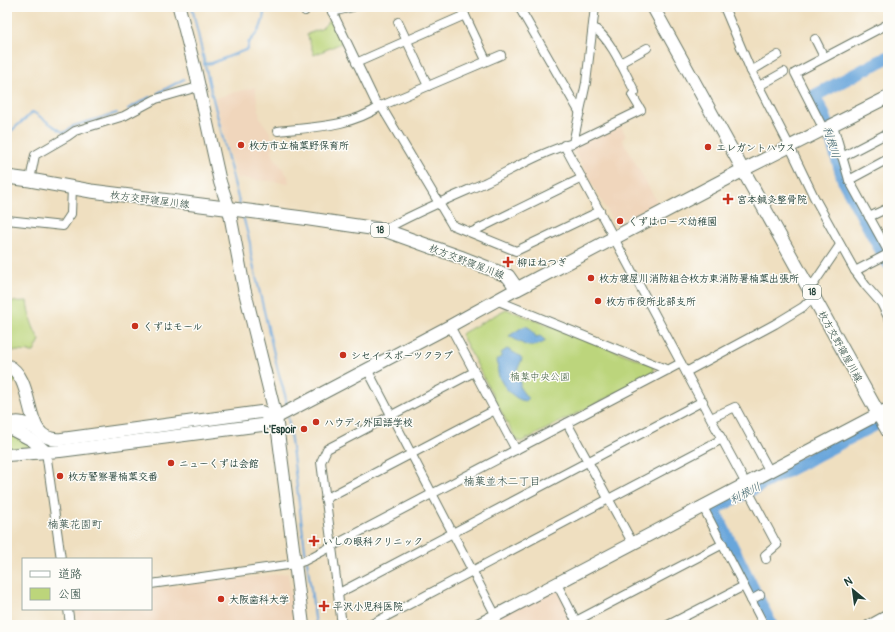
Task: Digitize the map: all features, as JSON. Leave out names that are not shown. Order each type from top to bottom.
[{"type":"main road","points":[[516,289],[743,170]]},
{"type":"main road","name":"枚方交野寝屋川線","points":[[743,170],[884,420]]},
{"type":"main road","name":"枚方交野寝屋川線","points":[[7,177],[91,191],[303,218],[384,230],[508,276],[516,289]]},
{"type":"street","points":[[179,7],[220,182],[229,209],[244,288],[276,417],[303,625]]},
{"type":"street","points":[[353,7],[331,9],[376,103],[381,106],[452,225],[516,251],[600,211]]},
{"type":"street","points":[[519,7],[580,112]]},
{"type":"street","points":[[573,143],[586,83],[595,7]]},
{"type":"street","points":[[653,7],[743,170],[888,97]]},
{"type":"street","points":[[724,7],[751,71],[814,197],[855,271],[866,286],[881,302],[888,317]]},
{"type":"street","points":[[356,63],[406,41],[463,11],[486,60]]},
{"type":"street","points":[[398,22],[428,86]]},
{"type":"street","points":[[855,271],[888,252],[849,180],[842,157],[829,127],[795,73],[888,24]]},
{"type":"street","points":[[384,230],[405,218],[564,145],[573,143],[641,110],[632,95],[635,92],[620,63],[602,33],[593,27]]},
{"type":"street","points":[[815,39],[824,57]]},
{"type":"street","points":[[620,63],[646,48]]},
{"type":"street","points":[[278,132],[346,122],[368,115],[381,106],[486,60],[501,55]]},
{"type":"street","points":[[751,71],[778,55]]},
{"type":"street","points":[[759,86],[784,72]]},
{"type":"street","points":[[30,180],[34,156],[75,131],[124,116],[156,99],[198,87]]},
{"type":"street","points":[[842,157],[888,133]]},
{"type":"street","points":[[564,145],[703,401],[777,545],[765,555],[766,559]]},
{"type":"street","points":[[849,180],[888,159]]},
{"type":"street","points":[[472,232],[582,178]]},
{"type":"street","points":[[7,220],[63,226],[71,214],[72,187]]},
{"type":"street","points":[[869,217],[888,208]]},
{"type":"street","points":[[686,372],[775,324],[803,307],[840,245]]},
{"type":"street","points":[[7,455],[60,452],[262,425],[450,326],[516,289]]},
{"type":"street","points":[[496,300],[668,370]]},
{"type":"street","points":[[450,326],[516,450]]},
{"type":"street","points":[[152,584],[304,562],[682,363]]},
{"type":"street","points":[[7,365],[20,376],[25,387],[34,421],[38,430]]},
{"type":"street","points":[[367,369],[496,616]]},
{"type":"street","points":[[342,625],[321,462],[327,449],[474,372]]},
{"type":"street","points":[[339,593],[703,401]]},
{"type":"street","points":[[711,418],[735,407],[770,472]]},
{"type":"street","points":[[326,499],[495,410]]},
{"type":"street","points":[[7,425],[18,421],[24,422],[50,439],[58,439],[261,412],[276,417]]},
{"type":"street","points":[[478,625],[703,507],[747,488],[770,472],[884,420]]},
{"type":"street","points":[[567,423],[633,544]]},
{"type":"street","points":[[7,425],[13,430],[32,440],[46,452],[61,558]]},
{"type":"street","points":[[370,625],[473,572],[722,439]]},
{"type":"street","points":[[703,507],[744,586],[755,598],[764,625]]},
{"type":"street","points":[[557,584],[577,623],[723,544]]},
{"type":"street","points":[[668,625],[744,586]]},
{"type":"street","points":[[68,610],[70,625]]},
{"type":"street","points":[[868,625],[888,614]]},
{"type":"shaded area","points":[[255,87],[260,118],[271,134],[273,156],[288,176],[289,183],[236,178],[215,98]]},
{"type":"shaded area","points":[[618,122],[626,136],[622,139],[657,202],[615,225],[572,147]]},
{"type":"shaded area","name":"大阪歯科大学","points":[[288,573],[294,625],[77,625],[76,610],[152,610],[152,589]]},
{"type":"shaded area","points":[[557,584],[578,625],[478,625]]},
{"type":"green space","points":[[334,16],[346,41],[314,55],[307,34],[321,29]]},
{"type":"green space","points":[[27,301],[31,321],[40,340],[34,352],[14,351],[7,349],[7,302]]},
{"type":"green space","name":"楠葉中央公園","points":[[506,309],[653,365],[654,374],[521,442],[516,440],[461,334]]},
{"type":"green space","points":[[7,370],[17,381],[7,387]]},
{"type":"green space","points":[[7,432],[31,445],[29,448],[7,449]]},
{"type":"water","points":[[526,326],[531,329],[536,337],[540,336],[546,341],[535,346],[527,346],[509,336]]},
{"type":"water","points":[[507,349],[520,356],[522,359],[516,373],[520,381],[520,388],[528,399],[526,401],[513,395],[505,387],[499,377],[497,360],[501,357],[501,353]]},
{"type":"waterway","points":[[192,7],[211,91],[240,206]]},
{"type":"waterway","points":[[204,64],[212,63],[248,49],[248,43],[261,26],[264,13]]},
{"type":"waterway","name":"利根川","points":[[888,57],[814,96],[825,117],[844,182],[888,263]]},
{"type":"waterway","points":[[158,93],[184,79]]},
{"type":"waterway","points":[[128,109],[150,97]]},
{"type":"waterway","points":[[7,130],[10,132],[33,112],[64,133],[73,126],[117,113]]},
{"type":"waterway","points":[[243,216],[287,406]]},
{"type":"waterway","points":[[288,417],[306,557]]},
{"type":"waterway","name":"利根川","points":[[771,625],[716,514],[718,507],[888,418]]},
{"type":"waterway","points":[[307,561],[316,625]]},
{"type":"place","name":"枚方市立楠葉野保育所","points":[[241,145]]},
{"type":"place","name":"エレガントハウス","points":[[708,147]]},
{"type":"place","name":"宮本鍼灸整骨院","points":[[728,199]]},
{"type":"place","name":"くずはローズ幼稚園","points":[[620,221]]},
{"type":"place","name":"柳ほねつぎ","points":[[508,262]]},
{"type":"place","name":"枚方寝屋川消防組合枚方東消防署楠葉出張所","points":[[591,278]]},
{"type":"place","name":"枚方市役所北部支所","points":[[598,301]]},
{"type":"place","name":"くずはモール","points":[[135,326]]},
{"type":"place","name":"シセイ スポーツクラブ","points":[[343,355]]},
{"type":"place","name":"ハウディ外国語学校","points":[[316,422]]},
{"type":"place","name":"L'Espoir","points":[[304,429]]},
{"type":"place","name":"ニューくずは会館","points":[[171,463]]},
{"type":"place","name":"枚方警察署楠葉交番","points":[[60,476]]},
{"type":"place","name":"いしの眼科クリニック","points":[[314,541]]},
{"type":"place","name":"大阪歯科大学","points":[[221,599]]},
{"type":"place","name":"平沢小児科医院","points":[[324,606]]},
{"type":"district","name":"楠葉並木二丁目","points":[[502,481]]},
{"type":"district","name":"楠葉花園町","points":[[75,524]]}]
